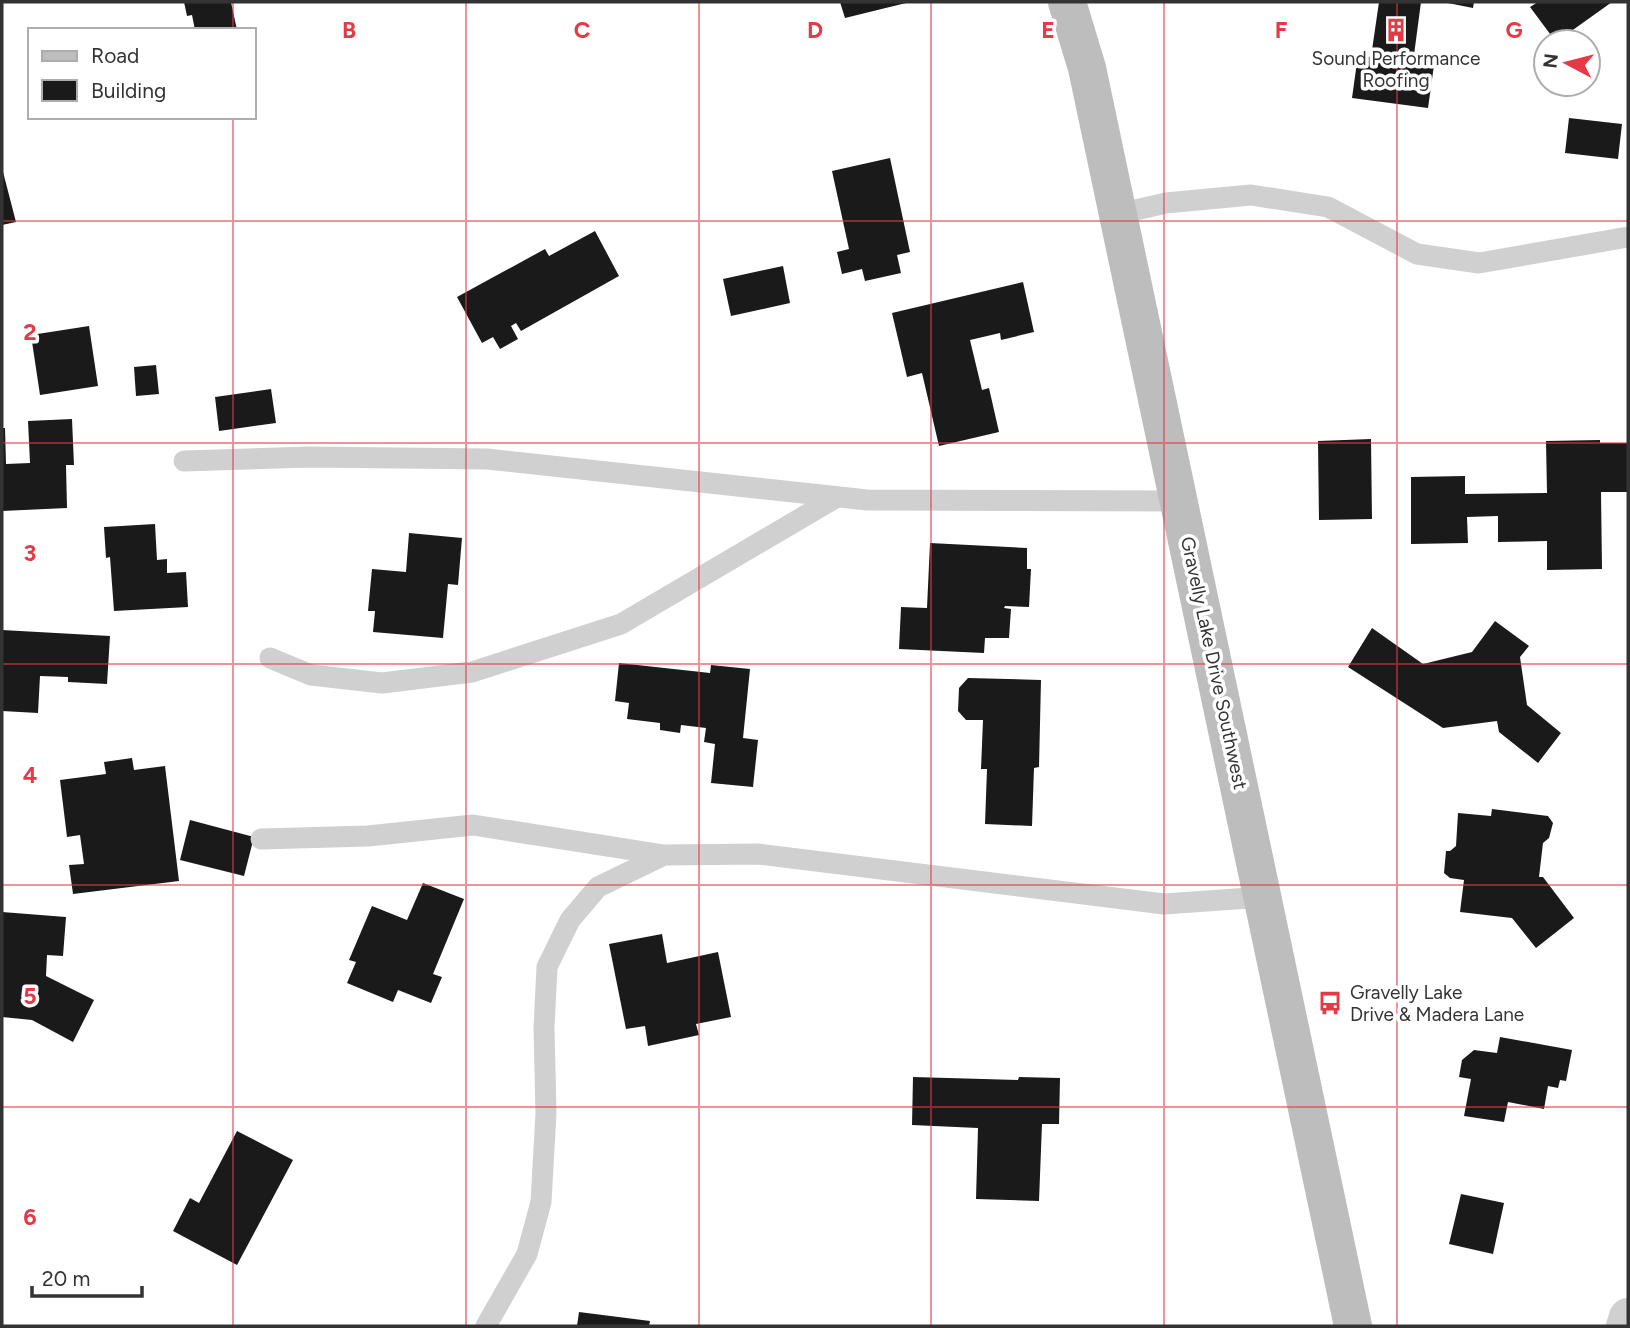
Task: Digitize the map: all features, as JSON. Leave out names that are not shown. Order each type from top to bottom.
[{"type":"main road","name":"Gravelly Lake Drive Southwest","points":[[1067,2],[1087,68],[1353,1326]]},
{"type":"street","points":[[1625,1326],[1628,1317]]},
{"type":"lane","points":[[1118,214],[1166,203],[1251,195],[1328,207],[1417,254],[1479,263],[1628,237]]},
{"type":"lane","points":[[184,461],[309,457],[487,459],[867,500],[1180,501]]},
{"type":"lane","points":[[270,658],[311,675],[382,683],[472,672],[621,624],[838,497]]},
{"type":"lane","points":[[261,839],[368,836],[473,825],[664,855],[758,854],[1164,904],[1264,897]]},
{"type":"lane","points":[[485,1326],[527,1254],[541,1202],[546,1113],[544,1028],[547,967],[570,920],[598,887],[664,855]]},
{"type":"building","points":[[184,2],[231,2],[237,28],[195,28],[192,15],[187,16]]},
{"type":"building","points":[[840,2],[905,2],[906,3],[845,18]]},
{"type":"building","name":"Sound Performance Roofing","points":[[1379,2],[1421,2],[1414,55],[1435,58],[1428,108],[1352,98],[1358,55],[1371,57]]},
{"type":"building","name":"Sound Performance Roofing","points":[[1443,2],[1474,2],[1473,8]]},
{"type":"building","points":[[1538,2],[1612,2],[1576,28],[1546,28],[1530,7]]},
{"type":"building","points":[[1569,118],[1622,124],[1618,159],[1565,153]]},
{"type":"building","points":[[890,158],[910,252],[897,255],[901,273],[865,281],[862,269],[842,274],[837,252],[849,249],[832,171]]},
{"type":"building","points":[[2,168],[16,222],[2,225]]},
{"type":"building","points":[[595,231],[619,276],[521,331],[516,323],[511,326],[518,339],[500,349],[493,337],[482,343],[457,297],[545,249],[549,256]]},
{"type":"building","points":[[783,266],[790,303],[731,316],[723,279]]},
{"type":"building","points":[[1023,282],[1034,332],[1001,340],[1000,333],[970,340],[982,390],[989,388],[999,432],[939,446],[922,373],[907,377],[892,313]]},
{"type":"building","points":[[89,326],[98,386],[40,395],[31,335]]},
{"type":"building","points":[[156,365],[159,394],[136,396],[134,367]]},
{"type":"building","points":[[271,389],[276,423],[219,431],[215,397]]},
{"type":"building","points":[[72,419],[74,465],[66,465],[67,508],[2,511],[2,428],[5,428],[6,464],[30,463],[28,421]]},
{"type":"building","points":[[1371,439],[1372,519],[1319,520],[1318,441]]},
{"type":"building","points":[[1600,440],[1600,443],[1628,443],[1628,492],[1601,492],[1602,569],[1547,570],[1547,541],[1498,542],[1498,516],[1467,517],[1468,543],[1411,544],[1411,477],[1465,476],[1465,494],[1547,493],[1546,441]]},
{"type":"building","points":[[155,524],[157,560],[167,559],[167,573],[186,572],[188,607],[114,611],[110,557],[106,558],[104,527]]},
{"type":"building","points":[[409,533],[462,538],[458,585],[448,584],[443,638],[373,632],[375,611],[368,611],[372,569],[406,572]]},
{"type":"building","points":[[930,543],[1027,548],[1027,569],[1031,569],[1029,607],[1005,606],[1004,608],[1011,609],[1009,638],[985,638],[984,653],[899,649],[901,607],[927,608]]},
{"type":"building","points":[[1495,621],[1529,646],[1520,657],[1527,705],[1561,733],[1538,763],[1499,732],[1497,721],[1443,728],[1348,667],[1372,628],[1423,664],[1472,652]]},
{"type":"building","points":[[2,630],[110,636],[107,684],[68,682],[68,677],[40,676],[38,713],[2,711]]},
{"type":"building","points":[[619,663],[710,673],[711,665],[750,669],[743,738],[758,740],[753,787],[711,783],[715,744],[704,742],[706,728],[681,725],[680,733],[660,730],[660,723],[627,719],[629,703],[615,701]]},
{"type":"building","points":[[968,678],[1041,680],[1039,767],[1034,768],[1032,826],[985,824],[987,769],[981,769],[983,720],[966,720],[958,711],[959,688]]},
{"type":"building","points":[[132,758],[134,770],[165,766],[179,881],[73,894],[69,865],[84,864],[80,835],[67,837],[60,780],[106,774],[104,762]]},
{"type":"building","points":[[1492,809],[1548,816],[1553,823],[1549,838],[1543,843],[1539,877],[1543,877],[1574,918],[1536,948],[1512,918],[1460,912],[1464,880],[1450,878],[1444,873],[1446,851],[1456,846],[1458,813],[1491,816]]},
{"type":"building","points":[[190,820],[254,837],[244,876],[180,860]]},
{"type":"building","points":[[423,883],[464,899],[433,974],[442,977],[431,1003],[398,990],[393,1002],[347,983],[356,962],[349,960],[372,906],[407,920]]},
{"type":"building","points":[[2,912],[66,917],[63,956],[47,955],[46,976],[94,1000],[73,1042],[32,1020],[2,1017]]},
{"type":"building","points":[[662,934],[667,963],[718,952],[731,1017],[696,1024],[699,1035],[648,1046],[645,1026],[626,1029],[609,944]]},
{"type":"building","points":[[1500,1037],[1572,1050],[1566,1081],[1560,1080],[1558,1088],[1548,1086],[1544,1109],[1508,1102],[1504,1122],[1464,1116],[1471,1079],[1459,1077],[1462,1060],[1474,1050],[1497,1053]]},
{"type":"building","points":[[913,1077],[1018,1080],[1019,1077],[1060,1078],[1059,1124],[1042,1124],[1039,1201],[976,1199],[978,1128],[912,1125]]},
{"type":"building","points":[[237,1131],[293,1160],[237,1265],[173,1231],[190,1198],[199,1203]]},
{"type":"building","points":[[1461,1194],[1504,1203],[1493,1254],[1449,1244]]},
{"type":"building","points":[[579,1312],[650,1321],[649,1326],[577,1326]]},
{"type":"place","name":"Sound Performance Roofing","points":[[1396,30]]},
{"type":"place","name":"Gravelly Lake Drive & Madera Lane","points":[[1330,1003]]}]
